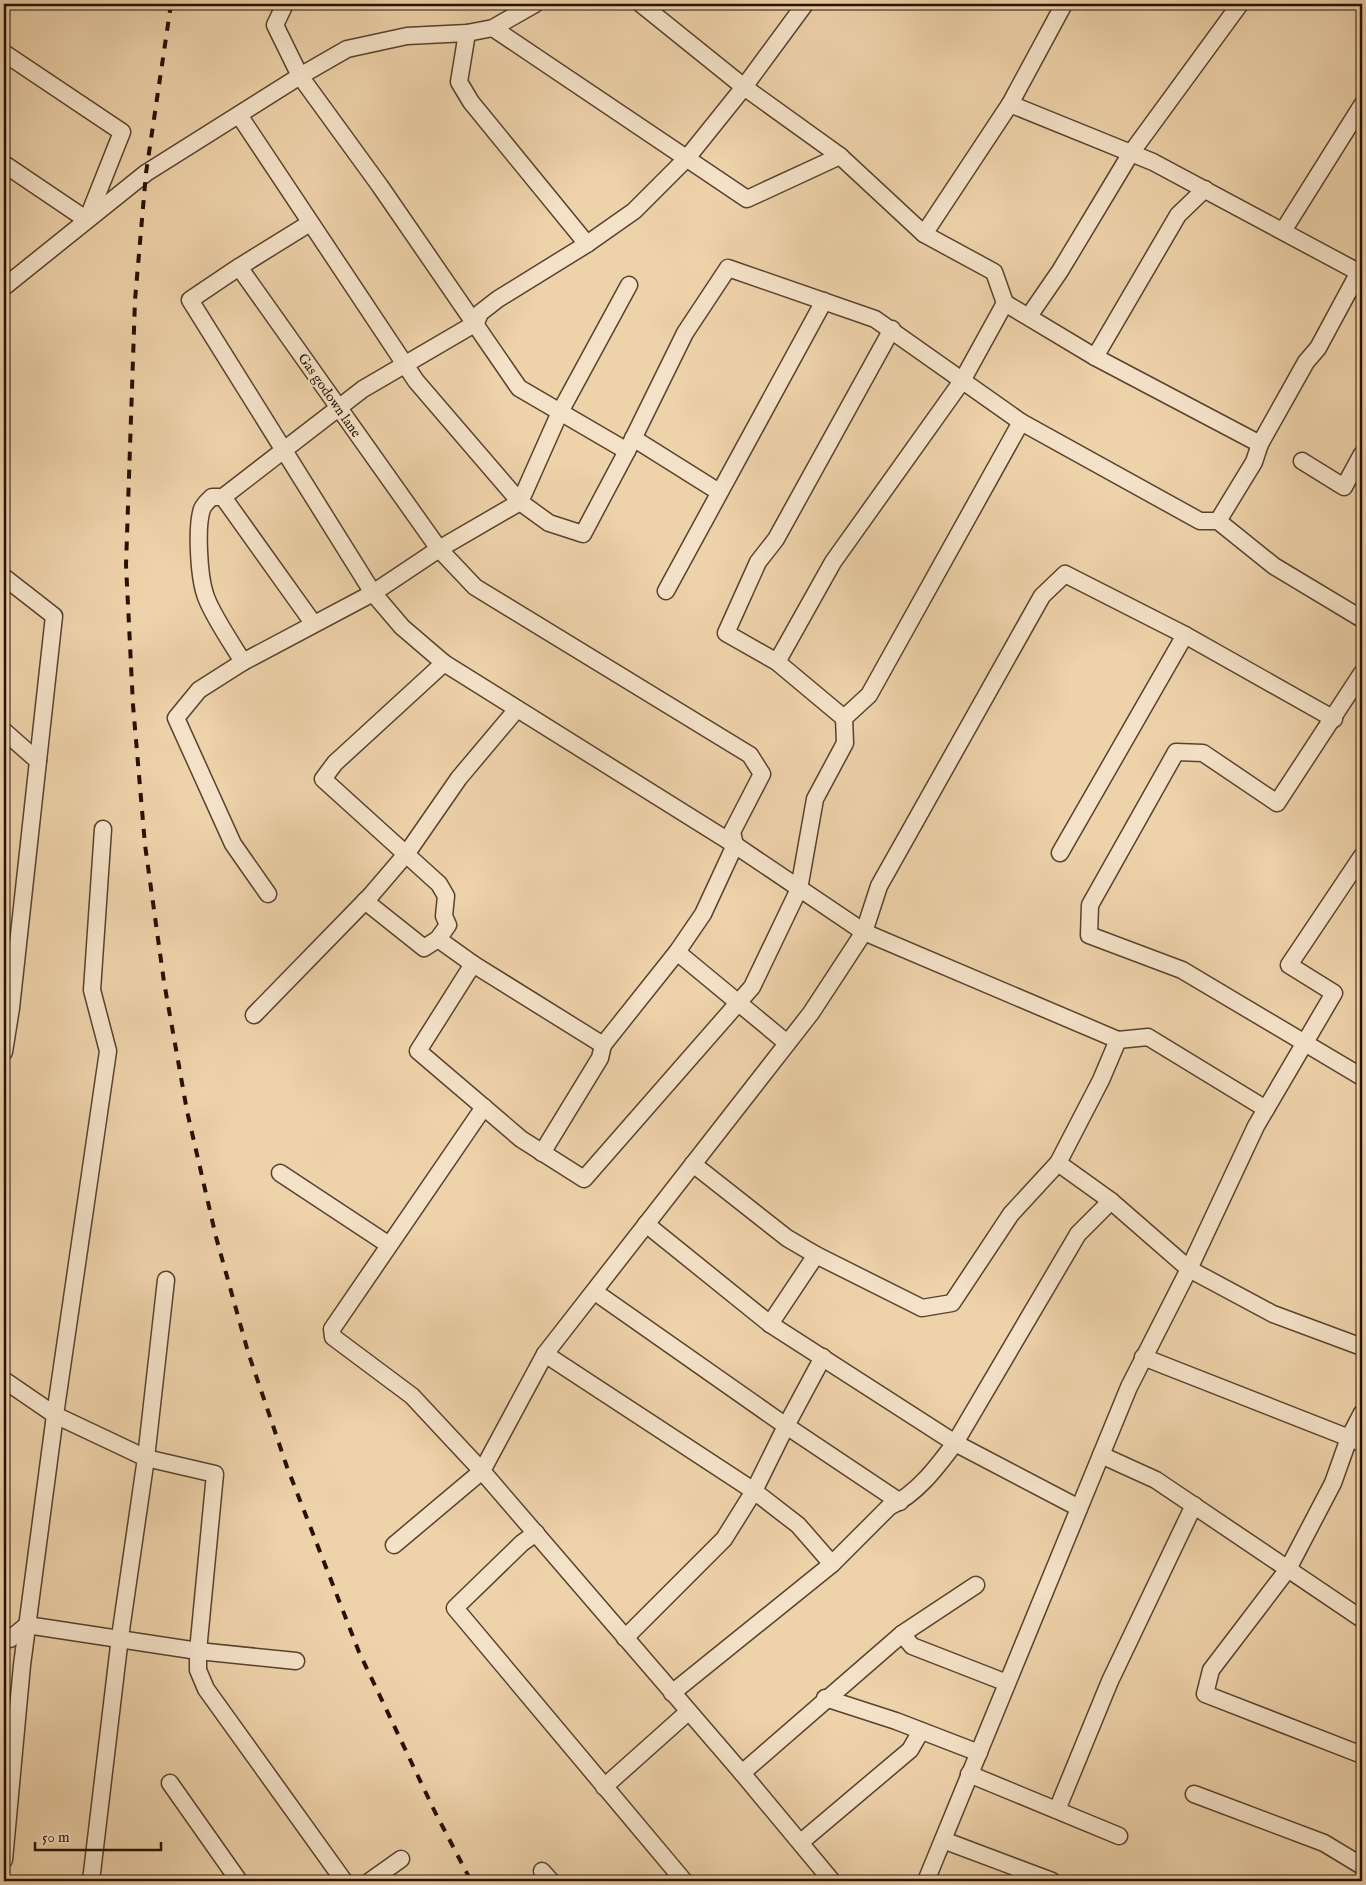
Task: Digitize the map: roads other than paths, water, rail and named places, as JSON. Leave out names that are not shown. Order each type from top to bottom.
[{"type":"street","points":[[285,4],[275,25],[300,76],[476,323],[519,388],[560,412],[630,444],[719,492]]},
{"type":"street","points":[[6,283],[146,173],[300,76],[347,49],[407,36],[467,33],[493,28],[535,4]]},
{"type":"street","points":[[641,4],[744,87],[840,156],[924,234],[994,272],[1005,303],[1095,357],[1260,444]]},
{"type":"street","points":[[243,662],[205,595],[202,569],[202,509],[212,497],[223,497],[339,408],[405,364],[476,323],[480,313],[498,299],[587,244],[634,211],[687,158],[744,87],[805,4]]},
{"type":"street","points":[[924,234],[1010,104],[1064,4]]},
{"type":"street","points":[[1029,316],[1060,271],[1131,153],[1240,4]]},
{"type":"street","points":[[493,28],[747,198],[840,156]]},
{"type":"street","points":[[467,33],[459,82],[470,102],[587,244]]},
{"type":"street","points":[[4,53],[122,132],[87,220]]},
{"type":"street","points":[[1010,104],[1153,162],[1361,273],[1318,348],[1306,362],[1260,444],[1254,462],[1218,521]]},
{"type":"street","points":[[1283,231],[1362,105]]},
{"type":"street","points":[[239,115],[416,381],[520,502],[549,523],[583,534],[685,333],[728,268],[875,319],[892,329],[1021,422],[1200,521],[1218,521],[1274,566],[1362,618]]},
{"type":"street","points":[[4,164],[87,220]]},
{"type":"street","points":[[1095,357],[1178,215],[1205,189]]},
{"type":"street","points":[[310,223],[190,300],[373,593],[402,627],[444,663],[735,844],[864,932],[1118,1040],[1148,1038],[1266,1109]]},
{"type":"street","name":"Gas godown lane","points":[[239,267],[438,549],[476,587],[750,755],[762,774],[732,832],[735,844]]},
{"type":"street","points":[[268,894],[233,844],[176,718],[199,690],[243,662],[313,623],[373,593],[438,549],[520,502],[560,412],[629,284]]},
{"type":"street","points":[[666,591],[824,301]]},
{"type":"street","points":[[776,662],[833,562],[962,381],[1005,303]]},
{"type":"street","points":[[473,964],[418,1051],[521,1139],[584,1179],[752,987],[799,889],[815,799],[846,743],[844,718],[776,662],[726,633],[758,562],[776,540],[892,329]]},
{"type":"street","points":[[844,718],[869,694],[1021,422]]},
{"type":"street","points":[[1302,461],[1344,488],[1362,454]]},
{"type":"street","points":[[223,497],[313,623]]},
{"type":"street","points":[[394,1545],[482,1471],[545,1354],[811,1013],[864,932],[879,886],[1042,596],[1065,574],[1185,635],[1334,719]]},
{"type":"street","points":[[4,577],[54,616],[7,1006],[4,1052]]},
{"type":"street","points":[[1060,853],[1185,635]]},
{"type":"street","points":[[365,902],[424,948],[438,939],[448,925],[444,916],[446,896],[439,884],[323,779],[335,763],[444,663]]},
{"type":"street","points":[[1362,673],[1334,719],[1277,803],[1203,753],[1176,752],[1090,905],[1089,935],[1182,970],[1362,1077]]},
{"type":"street","points":[[254,1016],[365,902],[406,853],[459,778],[517,709]]},
{"type":"street","points":[[4,731],[38,761]]},
{"type":"street","points":[[4,1860],[10,1641],[27,1624],[55,1415],[108,1051],[92,990],[103,829]]},
{"type":"street","points":[[542,1153],[600,1058],[602,1045],[676,952],[703,914],[735,844]]},
{"type":"street","points":[[926,1881],[1143,1357],[1190,1269],[1266,1109],[1334,993],[1289,965],[1362,856]]},
{"type":"street","points":[[438,939],[473,964],[602,1045]]},
{"type":"street","points":[[676,952],[737,1004],[787,1043]]},
{"type":"street","points":[[692,1164],[787,1238],[816,1255],[922,1308],[952,1303],[1011,1214],[1058,1163],[1101,1080],[1118,1040]]},
{"type":"street","points":[[484,1107],[332,1329],[333,1337],[412,1396],[482,1471],[742,1773],[832,1881]]},
{"type":"street","points":[[1058,1163],[1111,1202],[1190,1269],[1272,1314],[1362,1347]]},
{"type":"street","points":[[280,1173],[389,1245]]},
{"type":"street","points":[[672,1693],[832,1564],[889,1507],[900,1502],[930,1475],[955,1443],[1078,1234],[1111,1202]]},
{"type":"street","points":[[646,1224],[770,1324],[955,1443],[1079,1508]]},
{"type":"street","points":[[770,1324],[816,1255]]},
{"type":"street","points":[[91,1881],[120,1637],[146,1458],[166,1280]]},
{"type":"street","points":[[595,1292],[786,1426],[900,1502]]},
{"type":"street","points":[[545,1354],[754,1491],[798,1525],[832,1564]]},
{"type":"street","points":[[625,1638],[724,1539],[754,1491],[823,1357]]},
{"type":"street","points":[[1143,1357],[1356,1441]]},
{"type":"street","points":[[4,1380],[55,1415],[146,1458],[215,1474],[198,1651],[198,1670],[206,1689],[344,1881]]},
{"type":"street","points":[[1361,1753],[1205,1694],[1212,1670],[1288,1569],[1356,1441],[1362,1413]]},
{"type":"street","points":[[1101,1455],[1156,1480],[1362,1619]]},
{"type":"street","points":[[1057,1810],[1110,1681],[1194,1505]]},
{"type":"street","points":[[536,1532],[522,1543],[455,1608],[684,1881]]},
{"type":"street","points":[[742,1773],[826,1698],[902,1634],[976,1585]]},
{"type":"street","points":[[27,1624],[120,1637],[198,1651],[296,1661]]},
{"type":"street","points":[[902,1634],[912,1646],[1007,1683]]},
{"type":"street","points":[[826,1698],[896,1720],[979,1753]]},
{"type":"street","points":[[604,1787],[688,1712]]},
{"type":"street","points":[[800,1842],[910,1750],[921,1731]]},
{"type":"street","points":[[969,1774],[1119,1836]]},
{"type":"street","points":[[170,1783],[238,1881]]},
{"type":"street","points":[[1194,1794],[1324,1843],[1362,1866]]},
{"type":"street","points":[[943,1840],[1052,1881]]},
{"type":"street","points":[[370,1881],[401,1859]]},
{"type":"railway","points":[[171,4],[146,173],[135,300],[126,565],[133,705],[145,845],[164,982],[187,1111],[216,1237],[248,1352],[287,1467],[359,1652],[435,1812],[471,1881]]}]
